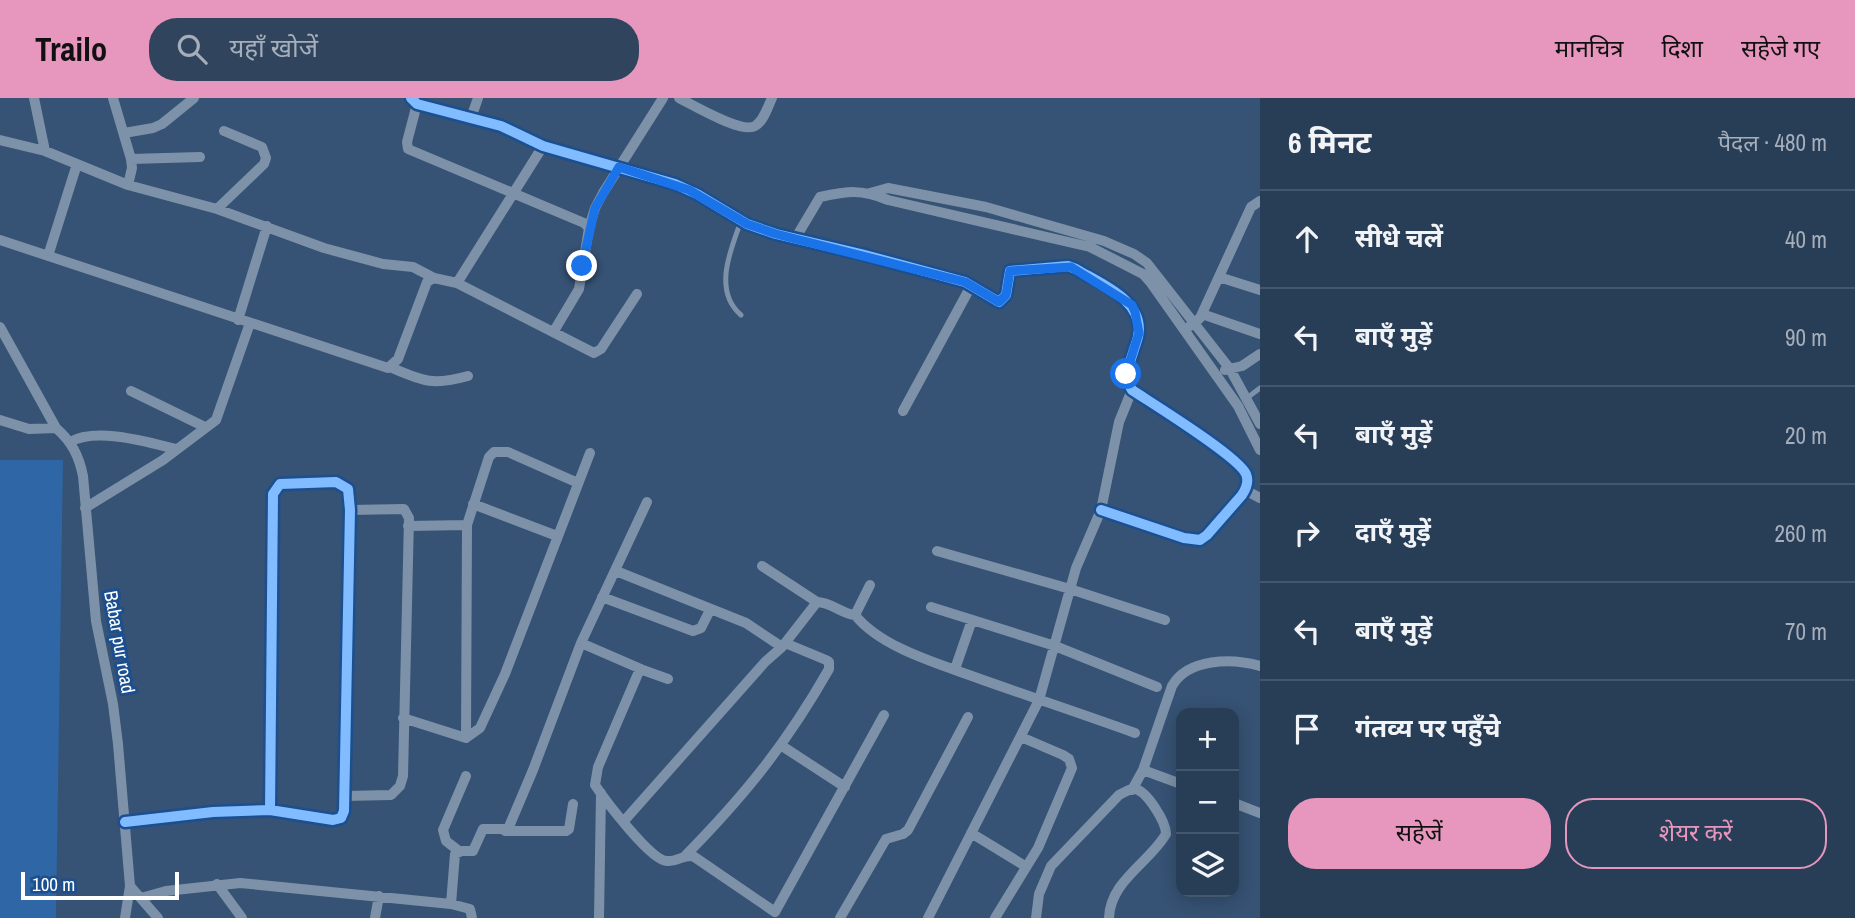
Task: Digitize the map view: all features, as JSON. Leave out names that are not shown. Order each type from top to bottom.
[{"type":"street","points":[[34,98],[45,152]]},
{"type":"street","points":[[113,98],[131,159],[128,185]]},
{"type":"street","points":[[124,133],[162,124],[194,98]]},
{"type":"street","points":[[471,118],[478,98]]},
{"type":"street","points":[[554,331],[579,289],[595,208],[663,98]]},
{"type":"street","points":[[679,98],[712,115],[751,128],[758,125],[772,98]]},
{"type":"street","points":[[589,228],[584,223],[408,149],[414,101],[501,126],[544,146],[689,190],[741,221],[795,239],[935,273],[971,286],[999,302],[1006,295],[1010,271],[1071,267],[1126,301],[1135,312],[1139,333],[1126,379],[1132,390],[1215,446],[1247,476],[1245,491],[1200,540],[1184,538],[1101,510]]},
{"type":"street","points":[[217,209],[266,158],[262,147],[224,131]]},
{"type":"street","points":[[0,141],[45,152],[128,185],[217,209],[324,248],[376,263],[413,267],[434,278],[457,283],[591,352],[598,353],[636,294]]},
{"type":"street","points":[[457,283],[544,146]]},
{"type":"street","points":[[131,159],[200,157]]},
{"type":"street","points":[[48,256],[77,164]]},
{"type":"street","points":[[870,193],[888,188],[986,207],[1104,241],[1134,254],[1147,263],[1189,327],[1215,373],[1238,405],[1260,450]]},
{"type":"street","points":[[795,239],[820,197],[850,191],[870,193],[888,200],[1081,244],[1143,274],[1230,369],[1260,424]]},
{"type":"street","points":[[1189,327],[1202,314],[1251,207],[1260,201]]},
{"type":"street","points":[[85,508],[163,460],[212,424],[218,416],[267,226]]},
{"type":"street","points":[[0,240],[429,382],[447,382],[468,376]]},
{"type":"street","points":[[1071,267],[1081,244]]},
{"type":"street","points":[[1219,277],[1260,290]]},
{"type":"street","points":[[390,367],[398,359],[427,282],[434,278]]},
{"type":"street","points":[[903,411],[971,286]]},
{"type":"street","points":[[1202,314],[1260,334]]},
{"type":"street","name":"Babar pur road","points":[[0,327],[56,428],[70,442],[79,459],[83,476],[96,621],[113,704],[125,822],[130,886],[125,918]]},
{"type":"street","points":[[1215,373],[1242,366],[1260,355]]},
{"type":"street","points":[[928,918],[1039,700],[1076,568],[1101,510],[1119,422],[1132,390]]},
{"type":"street","points":[[131,391],[205,427]]},
{"type":"street","points":[[0,420],[29,429],[56,428]]},
{"type":"street","points":[[70,442],[80,437],[97,436],[148,442],[176,449]]},
{"type":"street","points":[[466,738],[467,525],[489,457],[501,450],[578,483]]},
{"type":"street","points":[[466,738],[480,728],[505,674],[590,453]]},
{"type":"street","points":[[125,822],[213,812],[270,810],[337,820],[344,811],[350,510],[348,489],[336,482],[280,484],[272,494],[270,810]]},
{"type":"street","points":[[1245,491],[1260,498]]},
{"type":"street","points":[[505,831],[533,770],[581,643],[648,502]]},
{"type":"street","points":[[473,504],[557,536]]},
{"type":"street","points":[[345,796],[391,795],[396,792],[402,776],[408,526],[408,513],[404,509],[350,510]]},
{"type":"street","points":[[408,526],[467,525]]},
{"type":"street","points":[[937,551],[1070,589],[1165,620]]},
{"type":"street","points":[[762,566],[817,602],[828,603],[855,615],[864,626],[876,634],[922,657],[1135,733]]},
{"type":"street","points":[[615,571],[754,627],[784,645],[826,660],[830,665],[782,746],[730,809],[685,856],[669,862],[646,849],[595,785],[598,766],[641,669]]},
{"type":"street","points":[[855,615],[870,585]]},
{"type":"street","points":[[602,597],[693,631],[701,628],[710,610]]},
{"type":"street","points":[[624,821],[765,662],[784,645],[817,602]]},
{"type":"street","points":[[931,607],[1055,646],[1157,687]]},
{"type":"street","points":[[955,669],[972,620]]},
{"type":"street","points":[[581,643],[668,679]]},
{"type":"street","points":[[1132,790],[1143,770],[1172,686],[1179,674],[1194,667],[1216,663],[1244,662],[1260,666]]},
{"type":"street","points":[[775,912],[884,715]]},
{"type":"street","points":[[840,918],[886,839],[908,830],[968,717]]},
{"type":"street","points":[[403,718],[466,738]]},
{"type":"street","points":[[995,918],[1038,848],[1072,768],[1069,759],[1063,755],[1021,737]]},
{"type":"street","points":[[782,746],[845,787]]},
{"type":"street","points":[[1143,770],[1176,782]]},
{"type":"street","points":[[466,776],[443,830],[446,841],[458,851],[473,851],[483,829],[566,831],[569,829],[573,804]]},
{"type":"street","points":[[1036,918],[1039,894],[1051,866],[1119,796],[1137,789],[1145,795],[1165,823],[1166,834],[1123,883],[1110,906],[1109,918]]},
{"type":"street","points":[[599,918],[601,793]]},
{"type":"street","points":[[1239,805],[1260,813]]},
{"type":"street","points":[[971,833],[1025,866]]},
{"type":"street","points":[[451,904],[455,854],[458,851]]},
{"type":"street","points":[[685,856],[699,860],[786,918]]},
{"type":"street","points":[[141,898],[166,891],[217,884],[256,883],[451,904],[470,909],[472,918]]},
{"type":"street","points":[[217,884],[242,918]]},
{"type":"street","points":[[130,886],[158,918]]},
{"type":"street","points":[[375,918],[379,896]]},
{"type":"lane","points":[[741,221],[727,268],[725,290],[732,307],[741,315]]},
{"type":"lane","points":[[1247,398],[1260,388]]},
{"type":"shaded area","points":[[0,460],[63,460],[56,918],[0,918]]},
{"type":"cycle path","points":[[411,98],[417,104],[501,126],[543,146],[675,184],[747,224],[776,234],[965,282],[999,302],[1006,295],[1010,271],[1068,266],[1109,288],[1128,304],[1139,324],[1126,379],[1132,390],[1228,455],[1240,466],[1247,479],[1242,495],[1200,540],[1184,538],[1101,510]]},
{"type":"cycle path","points":[[125,822],[213,812],[270,810],[273,494],[280,484],[336,482],[348,489],[350,510],[344,811],[341,818],[333,820],[270,810]]},
{"type":"route","points":[[582,266],[595,208],[619,167],[689,190],[747,224],[776,234],[965,282],[999,302],[1004,300],[1006,295],[1010,271],[1068,266],[1076,269],[1132,305],[1139,333],[1126,374]]}]
